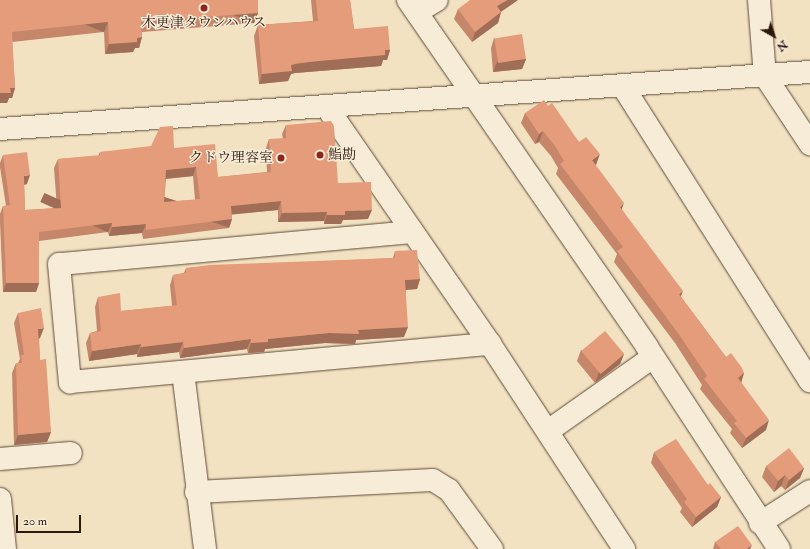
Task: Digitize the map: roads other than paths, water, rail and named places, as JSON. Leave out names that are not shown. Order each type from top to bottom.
[{"type":"street","points":[[437,0],[412,6],[472,96],[653,357],[760,523],[779,549]]},
{"type":"street","points":[[759,0],[765,76],[810,144]]},
{"type":"street","points":[[0,129],[38,128],[810,72]]},
{"type":"street","points":[[622,85],[810,381]]},
{"type":"street","points":[[326,106],[490,344],[548,431],[621,548]]},
{"type":"street","points":[[412,232],[59,264],[70,382],[490,344]]},
{"type":"street","points":[[548,431],[653,357]]},
{"type":"street","points":[[183,372],[196,492],[205,549]]},
{"type":"street","points":[[0,459],[71,453]]},
{"type":"street","points":[[196,492],[433,480],[449,490],[492,549]]},
{"type":"street","points":[[760,523],[810,491]]},
{"type":"street","points":[[0,498],[5,549]]},
{"type":"place","name":"木更津タウンハウス","points":[[204,8]]},
{"type":"place","name":"鮨勘","points":[[320,155]]},
{"type":"place","name":"クドウ理容室","points":[[281,158]]}]
